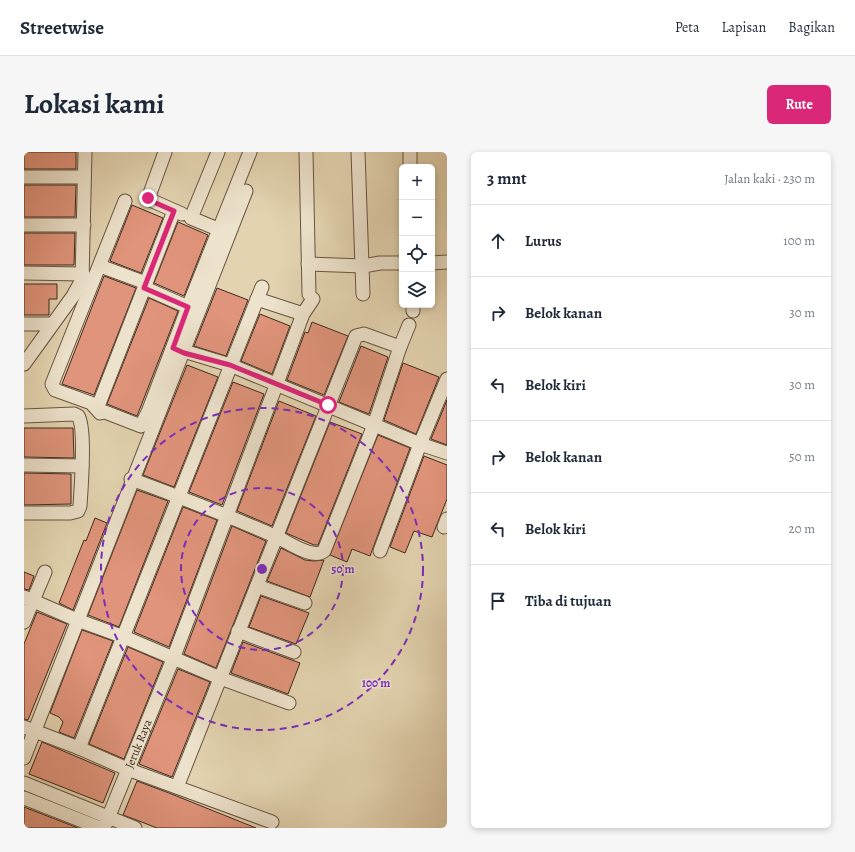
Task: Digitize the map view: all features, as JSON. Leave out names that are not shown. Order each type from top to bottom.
[{"type":"street","points":[[24,364],[79,286],[83,274],[84,152]]},
{"type":"street","points":[[165,152],[148,199],[220,230]]},
{"type":"street","points":[[191,218],[218,152]]},
{"type":"street","points":[[24,758],[29,729],[76,620],[132,479],[178,350],[188,307],[250,152]]},
{"type":"street","points":[[306,152],[308,264],[363,266],[380,263],[399,263]]},
{"type":"street","points":[[358,152],[363,294]]},
{"type":"street","points":[[410,152],[410,164]]},
{"type":"street","points":[[24,177],[84,177]]},
{"type":"street","points":[[125,201],[52,384],[55,390],[91,403],[100,413],[105,412],[141,426],[178,350],[246,191]]},
{"type":"street","points":[[96,409],[174,211]]},
{"type":"street","points":[[24,225],[84,225]]},
{"type":"street","points":[[435,262],[447,262]]},
{"type":"street","name":"Jeruk Raya","points":[[104,825],[173,659],[303,314],[311,297],[308,264]]},
{"type":"street","points":[[100,266],[188,307]]},
{"type":"street","points":[[24,274],[83,274]]},
{"type":"street","points":[[79,748],[230,365],[260,293],[303,314]]},
{"type":"street","points":[[24,324],[51,324]]},
{"type":"street","points":[[132,479],[277,537],[312,554],[319,554],[324,551],[374,425],[400,347],[409,325]]},
{"type":"street","points":[[177,787],[356,336],[364,334],[400,347]]},
{"type":"street","points":[[178,350],[230,365],[420,444],[447,453]]},
{"type":"street","points":[[380,552],[420,444],[447,379]]},
{"type":"street","points":[[24,416],[74,414],[78,416],[81,423],[82,466],[80,506],[78,511],[70,513],[24,513]]},
{"type":"street","points":[[24,465],[82,466]]},
{"type":"street","points":[[24,622],[28,598],[45,572]]},
{"type":"street","points":[[257,586],[305,603]]},
{"type":"street","points":[[28,598],[76,620],[124,637],[220,678],[289,703]]},
{"type":"street","points":[[238,631],[294,652]]},
{"type":"street","points":[[29,729],[127,768],[272,822]]},
{"type":"street","points":[[24,783],[104,825]]},
{"type":"street","points":[[24,798],[104,825],[135,828]]},
{"type":"building","points":[[24,152],[76,152],[76,169],[24,169]]},
{"type":"building","points":[[24,185],[76,185],[75,217],[24,217]]},
{"type":"building","points":[[132,205],[163,218],[141,273],[110,261]]},
{"type":"building","points":[[178,222],[208,235],[184,296],[154,283]]},
{"type":"building","points":[[24,233],[75,233],[74,265],[24,265]]},
{"type":"building","points":[[104,276],[136,288],[94,395],[62,384]]},
{"type":"building","points":[[24,284],[57,284],[57,299],[49,299],[49,315],[24,315]]},
{"type":"building","points":[[217,288],[248,300],[226,356],[194,346]]},
{"type":"building","points":[[149,298],[178,311],[137,416],[107,404]]},
{"type":"building","points":[[260,314],[290,326],[272,374],[241,361]]},
{"type":"building","points":[[312,322],[348,336],[324,395],[287,380],[305,332],[308,333]]},
{"type":"building","points":[[361,346],[388,357],[369,414],[339,402]]},
{"type":"building","points":[[403,363],[439,377],[416,434],[384,420]]},
{"type":"building","points":[[187,365],[218,377],[174,487],[143,475]]},
{"type":"building","points":[[233,382],[264,394],[222,505],[189,492]]},
{"type":"building","points":[[447,400],[447,445],[431,439]]},
{"type":"building","points":[[279,401],[316,416],[272,526],[237,511]]},
{"type":"building","points":[[330,422],[362,434],[318,545],[314,545],[286,533]]},
{"type":"building","points":[[24,428],[73,428],[74,458],[24,457]]},
{"type":"building","points":[[378,435],[410,448],[370,556],[352,549],[347,562],[330,555]]},
{"type":"building","points":[[424,456],[447,465],[447,499],[432,537],[414,531],[405,553],[390,547]]},
{"type":"building","points":[[24,473],[71,474],[71,504],[24,505]]},
{"type":"building","points":[[137,490],[168,501],[119,627],[88,615]]},
{"type":"building","points":[[183,507],[217,520],[169,647],[134,632]]},
{"type":"building","points":[[95,518],[107,523],[73,610],[59,603],[84,540],[86,541]]},
{"type":"building","points":[[232,526],[266,541],[216,668],[184,654]]},
{"type":"building","points":[[281,548],[305,560],[324,560],[310,597],[267,581]]},
{"type":"building","points":[[24,572],[34,576],[29,590],[24,589]]},
{"type":"building","points":[[261,596],[309,613],[296,644],[249,627]]},
{"type":"building","points":[[37,612],[67,624],[28,720],[24,719],[24,644]]},
{"type":"building","points":[[82,630],[113,641],[74,738],[59,732],[63,722],[59,717],[50,713]]},
{"type":"building","points":[[243,642],[300,663],[288,694],[231,673]]},
{"type":"building","points":[[128,647],[163,662],[124,759],[89,744]]},
{"type":"building","points":[[178,669],[210,682],[172,777],[139,764]]},
{"type":"building","points":[[42,742],[115,773],[103,803],[29,774]]},
{"type":"building","points":[[137,781],[256,828],[157,828],[123,815]]},
{"type":"building","points":[[24,807],[78,828],[24,828]]},
{"type":"route","points":[[148,198],[149,200],[174,211],[144,288],[188,307],[173,348],[184,353],[230,365],[328,405]]}]
